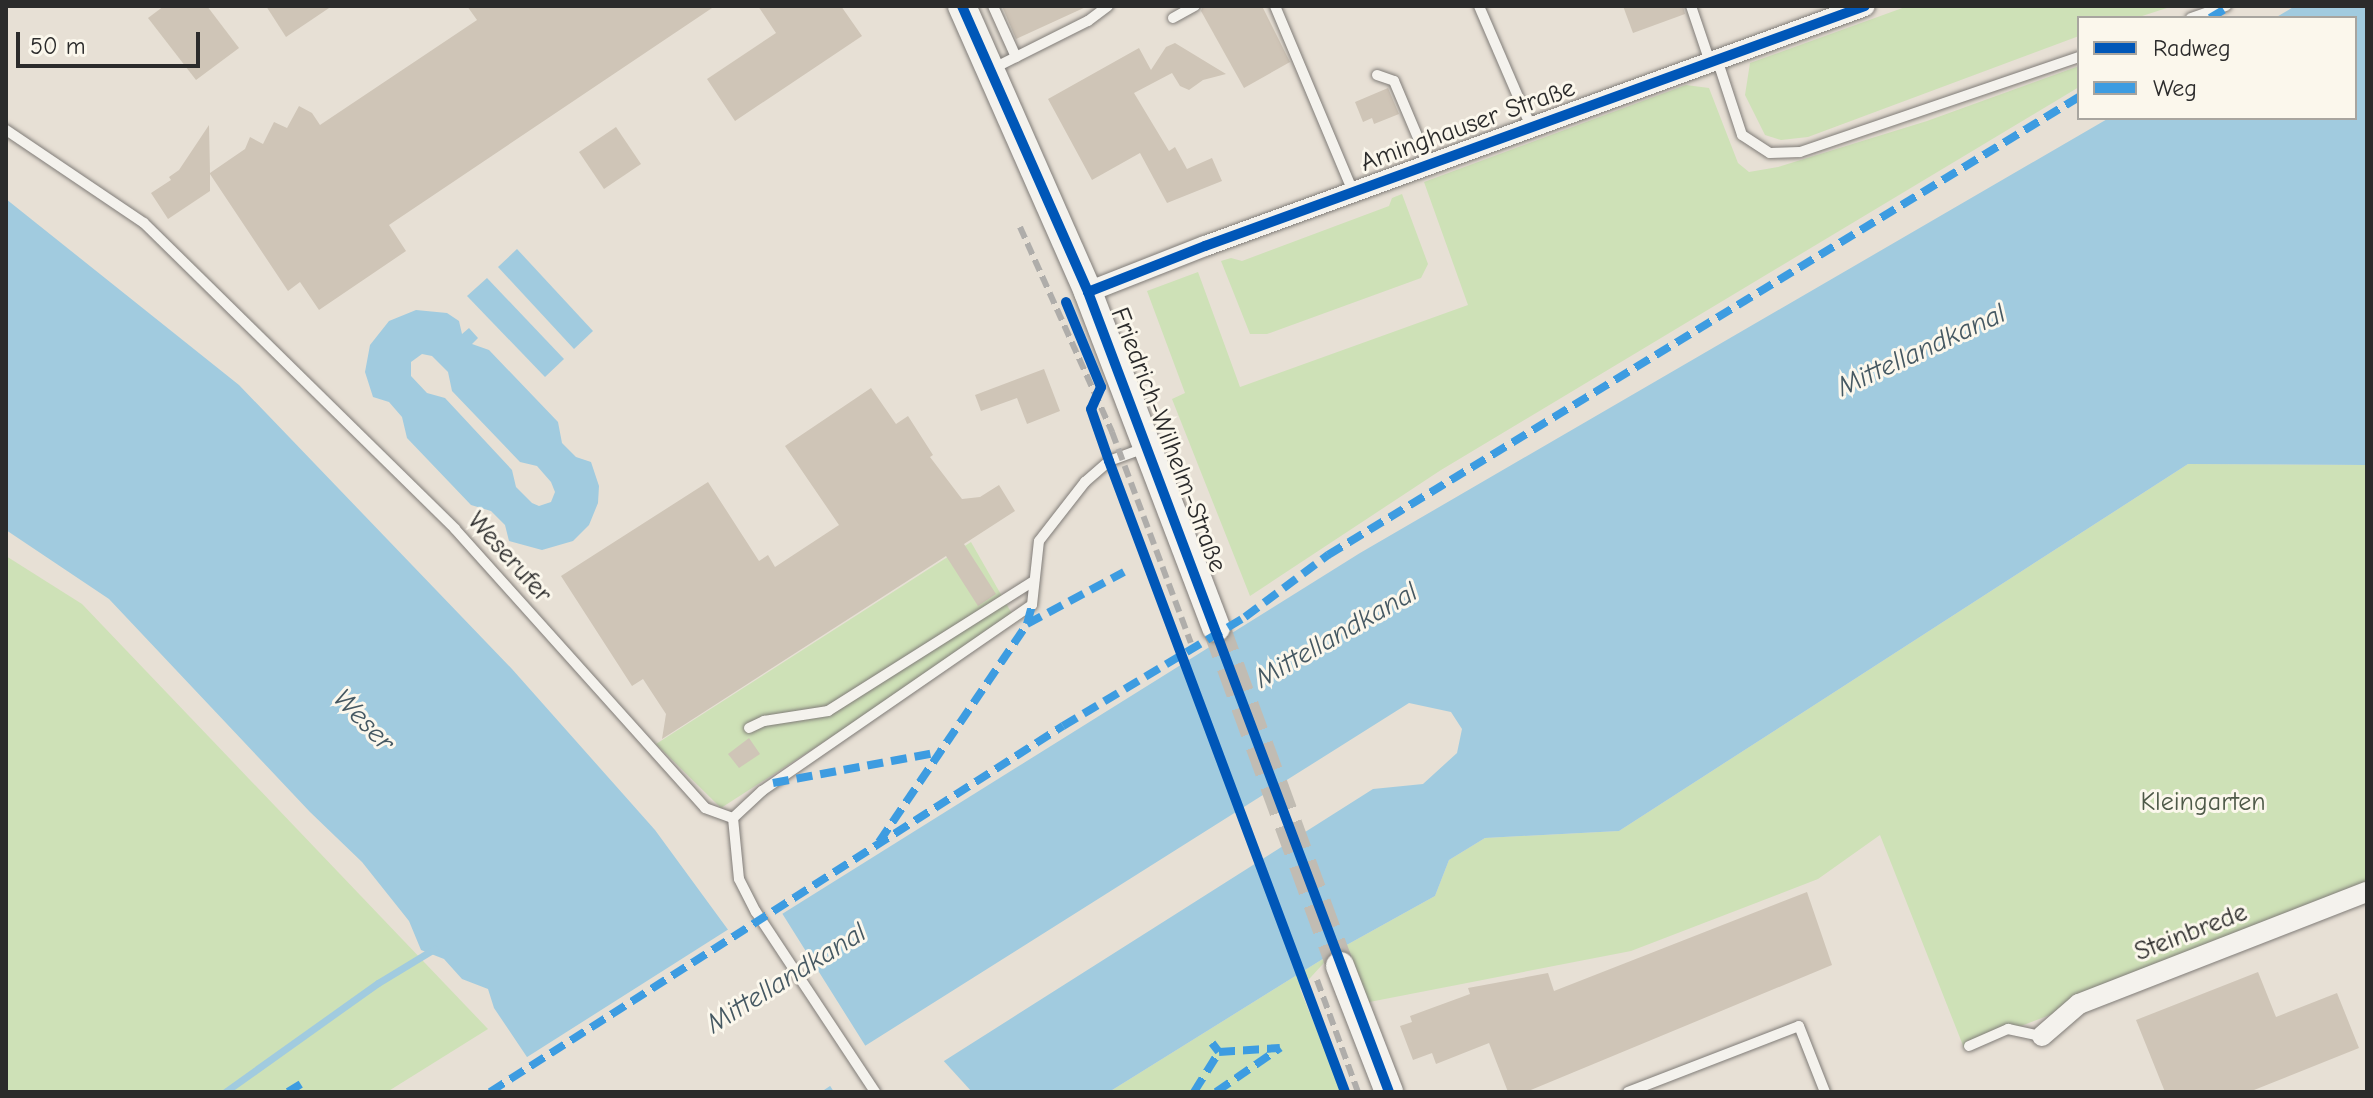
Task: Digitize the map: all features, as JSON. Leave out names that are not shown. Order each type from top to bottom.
[{"type":"street","name":"Friedrich-Wilhelm-Straße","points":[[962,6],[1088,292],[1216,627]]},
{"type":"street","name":"Aminghauser Straße","points":[[1088,292],[1865,6]]},
{"type":"street","name":"Steinbrede","points":[[2042,1036],[2079,1004],[2367,892]]},
{"type":"street","points":[[1340,966],[1389,1092]]},
{"type":"lane","points":[[993,6],[1016,57]]},
{"type":"lane","points":[[990,70],[1088,21],[1108,6]]},
{"type":"lane","points":[[1173,18],[1195,6]]},
{"type":"lane","points":[[1275,6],[1353,192]]},
{"type":"lane","points":[[1479,6],[1531,127]]},
{"type":"lane","points":[[1691,6],[1742,135],[1770,153],[1800,152],[2077,58]]},
{"type":"lane","points":[[2197,16],[2226,6]]},
{"type":"lane","points":[[1377,75],[1394,81],[1429,164]]},
{"type":"lane","name":"Weserufer","points":[[6,130],[144,223],[455,529],[705,808],[733,818]]},
{"type":"lane","points":[[875,1092],[756,912],[739,879],[733,818],[762,791],[1032,605],[1039,541],[1085,482],[1109,461],[1149,446]]},
{"type":"lane","points":[[749,728],[764,721],[828,711],[1034,581]]},
{"type":"lane","points":[[1628,1092],[1799,1026],[1825,1092]]},
{"type":"lane","points":[[1969,1046],[2008,1029],[2042,1036]]},
{"type":"green space","points":[[1908,6],[2173,6],[2142,16],[2077,16],[2077,37],[1808,137],[1781,140],[1765,135],[1745,95],[1750,63]]},
{"type":"green space","points":[[2077,67],[2077,88],[1441,470],[1250,596],[1172,399],[1185,393],[1147,291],[1198,272],[1240,387],[1468,305],[1424,182],[1686,85],[1709,88],[1738,163],[1749,172],[1778,167],[1927,121]]},
{"type":"green space","points":[[1402,194],[1428,264],[1421,278],[1267,334],[1250,334],[1221,261],[1231,258],[1242,261],[1389,206],[1392,198]]},
{"type":"green space","name":"Kleingarten","points":[[2188,464],[2367,465],[2367,893],[1964,1048],[1880,835],[1818,879],[1631,951],[1354,1005],[1333,953],[1300,989],[1342,1092],[1109,1092],[1334,952],[1435,896],[1449,860],[1485,838],[1619,831]]},
{"type":"green space","points":[[971,542],[1015,619],[721,808],[656,744]]},
{"type":"green space","points":[[6,556],[82,604],[488,1029],[387,1092],[6,1092]]},
{"type":"water","points":[[2295,6],[2367,6],[2367,465],[2188,464],[1619,831],[1485,838],[1449,860],[1435,896],[1334,952],[1109,1092],[912,1092],[944,1061],[1373,789],[1423,784],[1457,753],[1462,729],[1451,712],[1409,703],[822,1073],[834,1092],[499,1092],[535,1069],[494,1008],[488,989],[462,979],[444,959],[421,950],[409,921],[362,862],[310,812],[109,599],[6,530],[6,199],[239,385],[512,669],[655,830],[737,942],[1360,553],[2106,120],[2357,120],[2357,16],[2278,16]]},
{"type":"water","points":[[517,249],[593,331],[574,349],[498,267]]},
{"type":"water","points":[[487,278],[564,359],[545,377],[467,296]]},
{"type":"water","points":[[416,310],[447,313],[459,321],[462,334],[469,328],[478,338],[472,344],[489,350],[558,422],[562,443],[576,457],[591,462],[599,486],[598,503],[589,525],[573,541],[542,550],[509,541],[505,525],[491,511],[471,505],[407,438],[402,417],[389,402],[373,397],[365,372],[370,345],[389,321]],"holes":[[[422,354],[432,356],[448,372],[452,391],[520,462],[537,466],[551,482],[555,492],[551,502],[539,506],[532,503],[516,487],[512,470],[445,398],[427,393],[411,376],[411,362]]]},
{"type":"pier","points":[[780,910],[868,1050],[828,1075],[833,1084],[821,1092],[495,1092],[529,1068],[524,1059],[732,927],[738,936]]},
{"type":"pier","points":[[941,1058],[972,1092],[908,1092],[910,1089]]},
{"type":"building","points":[[164,6],[207,6],[239,48],[196,80],[148,18]]},
{"type":"building","points":[[266,6],[332,6],[286,37]]},
{"type":"building","points":[[467,6],[715,6],[389,225],[406,251],[319,310],[300,282],[288,291],[210,174],[210,191],[168,219],[151,193],[171,180],[169,177],[179,170],[209,125],[210,173],[245,149],[250,137],[263,144],[274,122],[287,128],[299,106],[312,113],[320,125],[477,20]]},
{"type":"building","points":[[758,6],[841,6],[862,36],[735,121],[707,79],[776,33]]},
{"type":"building","points":[[1002,6],[1088,6],[1016,39]]},
{"type":"building","points":[[1203,6],[1262,6],[1290,62],[1244,88],[1201,11]]},
{"type":"building","points":[[1623,6],[1683,6],[1685,14],[1633,33]]},
{"type":"building","points":[[1175,43],[1226,74],[1203,80],[1189,90],[1180,86],[1172,73],[1134,93],[1169,151],[1175,147],[1187,169],[1212,158],[1222,181],[1167,203],[1140,153],[1092,180],[1048,99],[1139,48],[1151,70],[1166,47]]},
{"type":"building","points":[[1388,88],[1399,114],[1374,124],[1372,118],[1363,122],[1355,102]]},
{"type":"building","points":[[616,127],[641,164],[604,189],[579,152]]},
{"type":"building","points":[[1044,369],[1060,411],[1027,424],[1017,398],[981,411],[975,395]]},
{"type":"building","points":[[871,388],[896,424],[908,416],[933,455],[930,457],[962,499],[980,497],[999,485],[1015,511],[964,544],[996,594],[978,606],[946,556],[662,739],[666,714],[643,679],[632,686],[561,576],[708,482],[759,561],[768,555],[775,567],[839,525],[785,446]]},
{"type":"building","points":[[749,738],[760,754],[739,768],[728,754]]},
{"type":"building","points":[[1807,892],[1832,965],[1526,1092],[1508,1092],[1489,1043],[1436,1064],[1432,1053],[1413,1060],[1400,1026],[1412,1022],[1410,1016],[1470,994],[1468,988],[1548,973],[1554,991]]},
{"type":"building","points":[[2258,972],[2276,1017],[2337,993],[2359,1048],[2249,1092],[2165,1092],[2136,1020]]},
{"type":"waterway","points":[[225,1092],[378,983],[434,949]]},
{"type":"tunnel","points":[[1216,627],[1340,966]]},
{"type":"railway","points":[[1020,227],[1112,432],[1191,643]]},
{"type":"railway","points":[[1317,980],[1358,1092]]},
{"type":"marked path","points":[[2213,16],[2230,6]]},
{"type":"marked path","points":[[490,1092],[1063,726],[1245,617],[1328,555],[2077,98]]},
{"type":"marked path","points":[[1027,624],[1124,572]]},
{"type":"marked path","points":[[879,842],[1027,624],[1032,605]]},
{"type":"marked path","points":[[773,783],[940,752]]},
{"type":"marked path","points":[[1212,1043],[1219,1052],[1280,1048]]},
{"type":"marked path","points":[[1216,1092],[1280,1048]]},
{"type":"marked path","points":[[1194,1092],[1219,1052]]},
{"type":"marked path","points":[[288,1092],[301,1084]]},
{"type":"cycle path","points":[[962,6],[1088,292],[1389,1092]]},
{"type":"cycle path","points":[[1088,292],[1205,246],[1865,6]]},
{"type":"cycle path","points":[[1066,302],[1101,387],[1091,409],[1109,461],[1345,1092]]},
{"type":"water label","name":"Mittellandkanal","points":[[1921,350]]},
{"type":"water label","name":"Mittellandkanal","points":[[1336,635]]},
{"type":"water label","name":"Weser","points":[[364,720]]},
{"type":"water label","name":"Mittellandkanal","points":[[786,978]]}]
